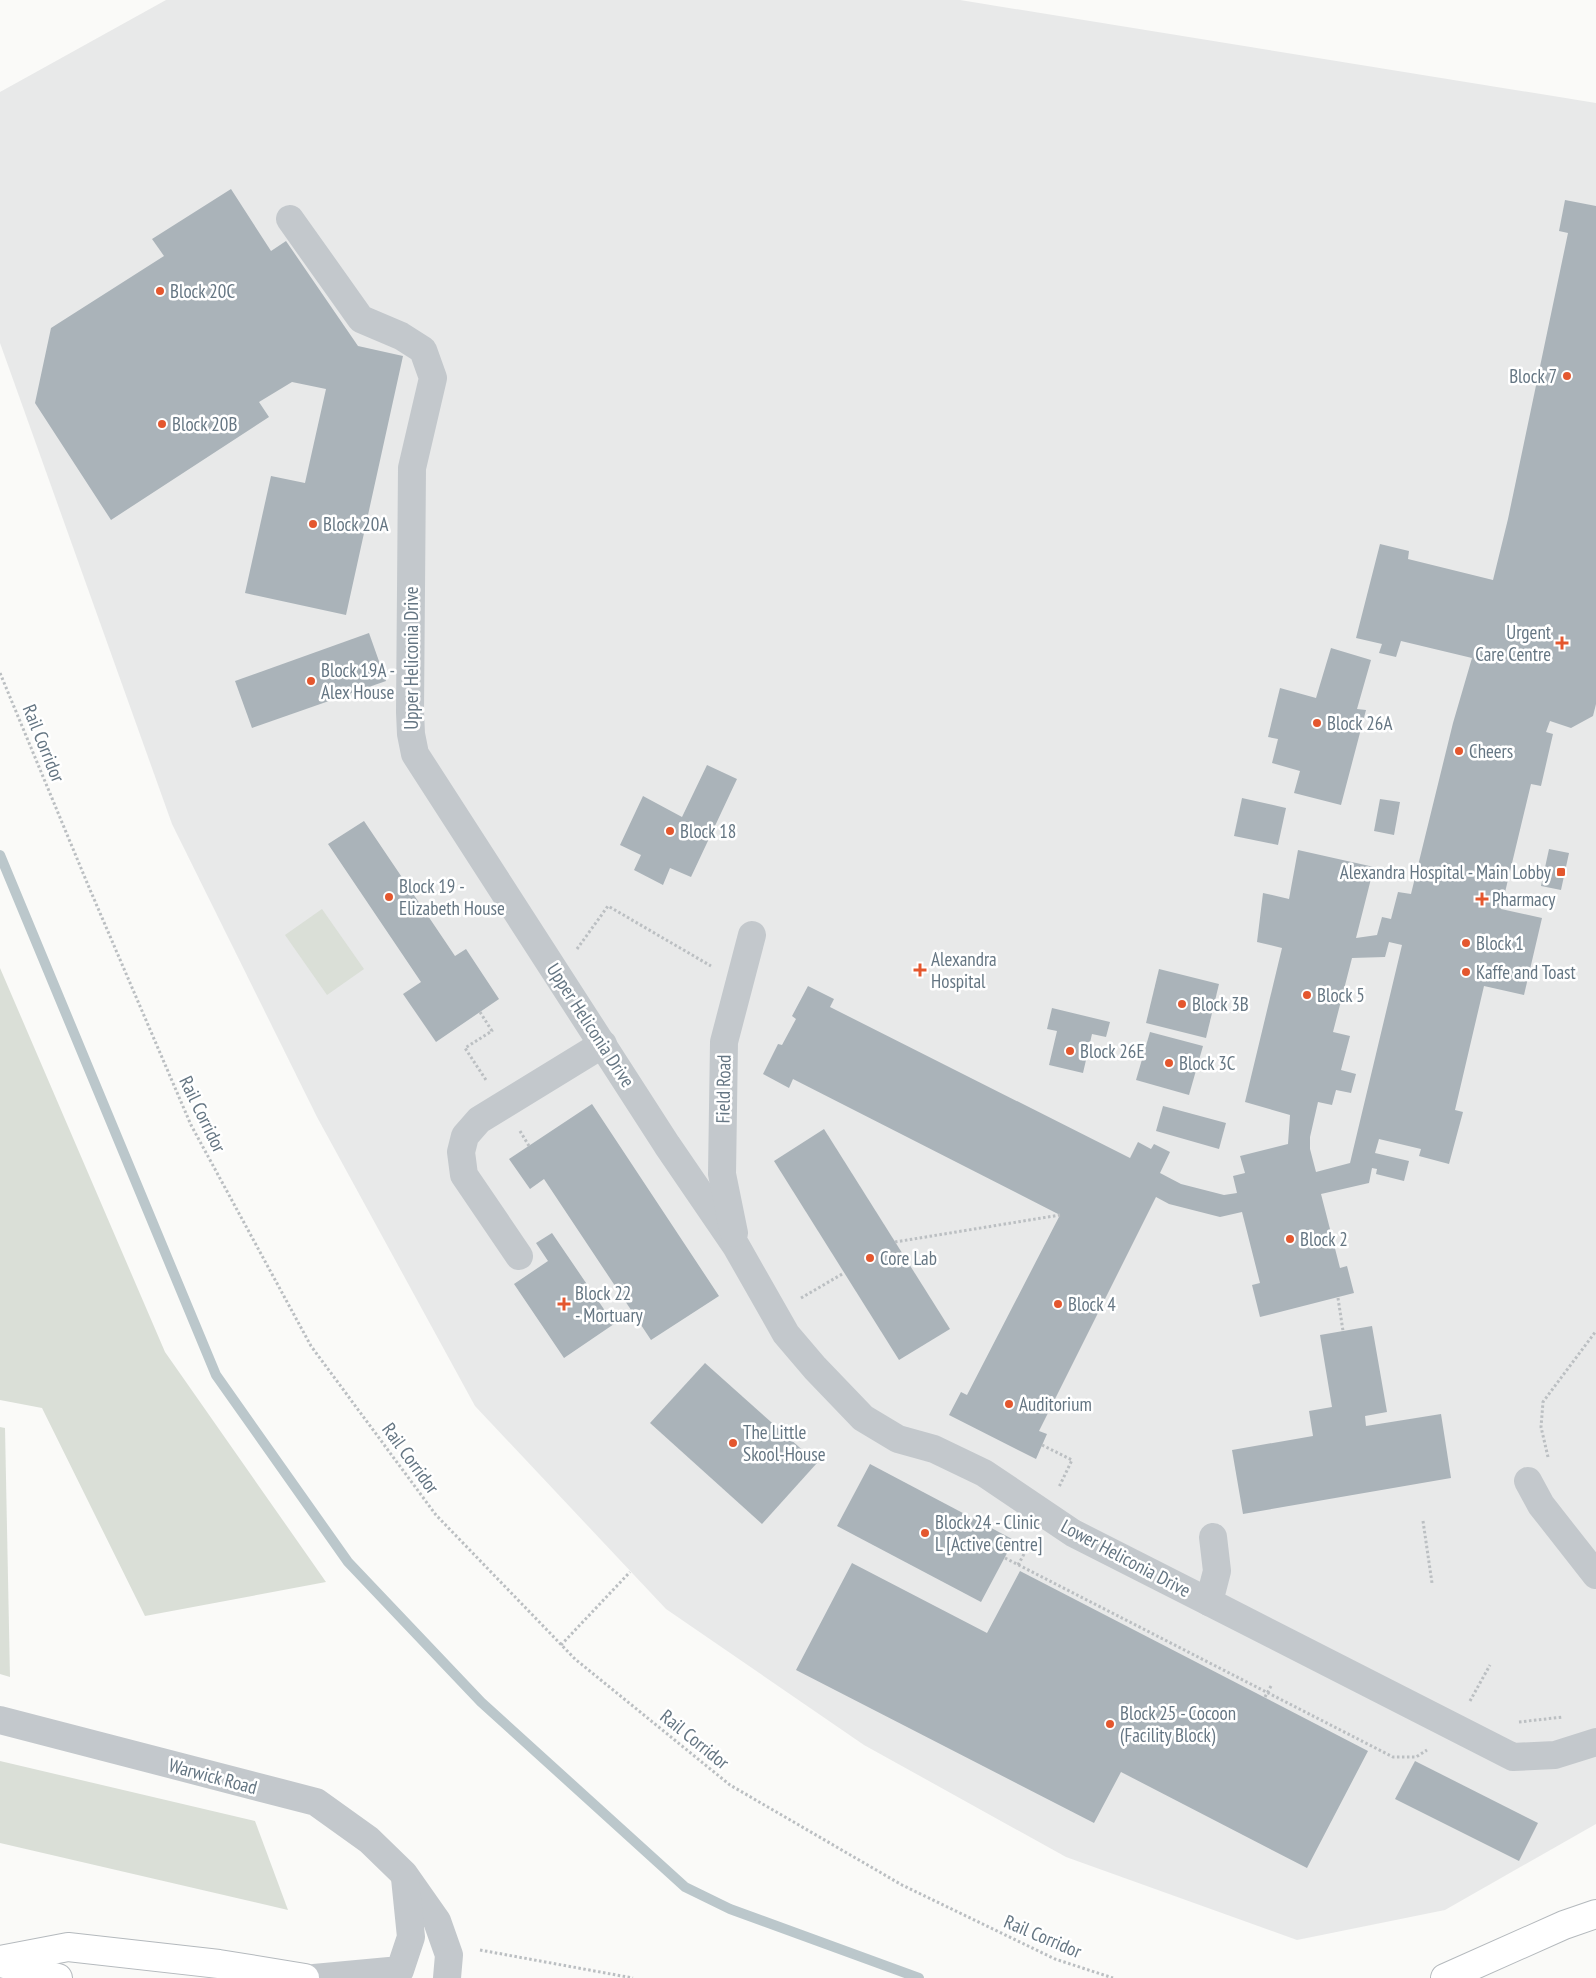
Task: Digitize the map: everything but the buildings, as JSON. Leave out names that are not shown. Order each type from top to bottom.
[{"type":"highway","points":[[1445,1978],[1564,1925],[1596,1914]]},
{"type":"highway","points":[[0,1961],[68,1947],[219,1964],[306,1978]]},
{"type":"highway","points":[[0,1961],[58,1978]]},
{"type":"street","name":"Upper Heliconia Drive","points":[[290,219],[361,319],[401,336],[424,350],[433,378],[412,468],[411,734],[415,754],[559,974],[667,1145],[736,1246]]},
{"type":"street","name":"Field Road","points":[[736,1246],[722,1174],[724,1042],[752,934]]},
{"type":"street","points":[[519,1256],[464,1175],[460,1152],[465,1136],[479,1120],[602,1044]]},
{"type":"street","name":"Lower Heliconia Drive","points":[[736,1246],[786,1334],[863,1418],[898,1439],[934,1449],[984,1473],[1073,1533],[1513,1757],[1555,1755],[1596,1742]]},
{"type":"street","points":[[1528,1481],[1541,1505],[1596,1575]]},
{"type":"street","name":"Lower Heliconia Drive","points":[[1210,1602],[1217,1571],[1213,1537]]},
{"type":"street","name":"Warwick Road","points":[[0,1720],[316,1802],[369,1840],[404,1874],[437,1921],[449,1955],[448,1978]]},
{"type":"street","points":[[314,1978],[400,1970],[411,1937],[404,1874]]},
{"type":"path","name":"Rail Corridor","points":[[0,673],[191,1125],[311,1346],[436,1515],[575,1659],[730,1785],[902,1885],[1055,1959],[1113,1978]]},
{"type":"path","points":[[559,974],[608,906],[739,982]]},
{"type":"path","points":[[895,1242],[1060,1215]]},
{"type":"path","points":[[774,1314],[844,1273]]},
{"type":"path","points":[[1338,1298],[1343,1331]]},
{"type":"path","points":[[1542,1402],[1596,1333]]},
{"type":"path","points":[[1423,1521],[1432,1583]]},
{"type":"path","points":[[1004,1558],[1393,1757],[1416,1757],[1426,1750],[1435,1747]]},
{"type":"path","points":[[561,1645],[630,1572]]},
{"type":"path","points":[[1467,1708],[1490,1665]]},
{"type":"path","points":[[1265,1697],[1271,1686]]},
{"type":"path","points":[[1510,1724],[1564,1717]]},
{"type":"path","points":[[445,1943],[634,1978]]},
{"type":"shaded area","name":"Alexandra Hospital","points":[[166,0],[960,0],[1596,103],[1596,1824],[1445,1910],[1297,1940],[1066,1857],[864,1745],[666,1609],[475,1406],[317,1117],[172,824],[0,343],[0,92]]},
{"type":"shaded area","points":[[322,909],[364,969],[327,995],[285,935]]},
{"type":"shaded area","points":[[0,968],[165,1352],[326,1582],[145,1616],[42,1408],[0,1400]]},
{"type":"shaded area","points":[[0,1427],[5,1428],[10,1677],[0,1674]]},
{"type":"shaded area","points":[[0,1761],[255,1821],[288,1910],[0,1843]]},
{"type":"waterway","points":[[0,855],[216,1375],[348,1562],[481,1702],[685,1887],[730,1909],[919,1978]]},
{"type":"place","name":"Block 20C","points":[[160,291]]},
{"type":"place","name":"Block 7","points":[[1567,376]]},
{"type":"place","name":"Block 20B","points":[[162,424]]},
{"type":"place","name":"Block 20A","points":[[313,524]]},
{"type":"place","name":"Urgent Care Centre","points":[[1562,643]]},
{"type":"place","name":"Block 19A - Alex House","points":[[311,681]]},
{"type":"place","name":"Block 26A","points":[[1317,723]]},
{"type":"place","name":"Cheers","points":[[1459,751]]},
{"type":"place","name":"Block 18","points":[[670,831]]},
{"type":"place","name":"Alexandra Hospital - Main Lobby","points":[[1561,872]]},
{"type":"place","name":"Block 19 - Elizabeth House","points":[[389,897]]},
{"type":"place","name":"Pharmacy","points":[[1482,899]]},
{"type":"place","name":"Block 1","points":[[1466,943]]},
{"type":"place","name":"Alexandra Hospital","points":[[920,970]]},
{"type":"place","name":"Kaffe and Toast","points":[[1466,972]]},
{"type":"place","name":"Block 5","points":[[1307,995]]},
{"type":"place","name":"Block 3B","points":[[1182,1004]]},
{"type":"place","name":"Block 26E","points":[[1070,1051]]},
{"type":"place","name":"Block 3C","points":[[1169,1063]]},
{"type":"place","name":"Block 2","points":[[1290,1239]]},
{"type":"place","name":"Core Lab","points":[[870,1258]]},
{"type":"place","name":"Block 22 - Mortuary","points":[[564,1304]]},
{"type":"place","name":"Block 4","points":[[1058,1304]]},
{"type":"place","name":"Auditorium","points":[[1009,1404]]},
{"type":"place","name":"The Little Skool-House","points":[[733,1443]]},
{"type":"place","name":"Block 24 - Clinic L [Active Centre]","points":[[925,1533]]},
{"type":"place","name":"Block 25 - Cocoon (Facility Block)","points":[[1110,1724]]}]
